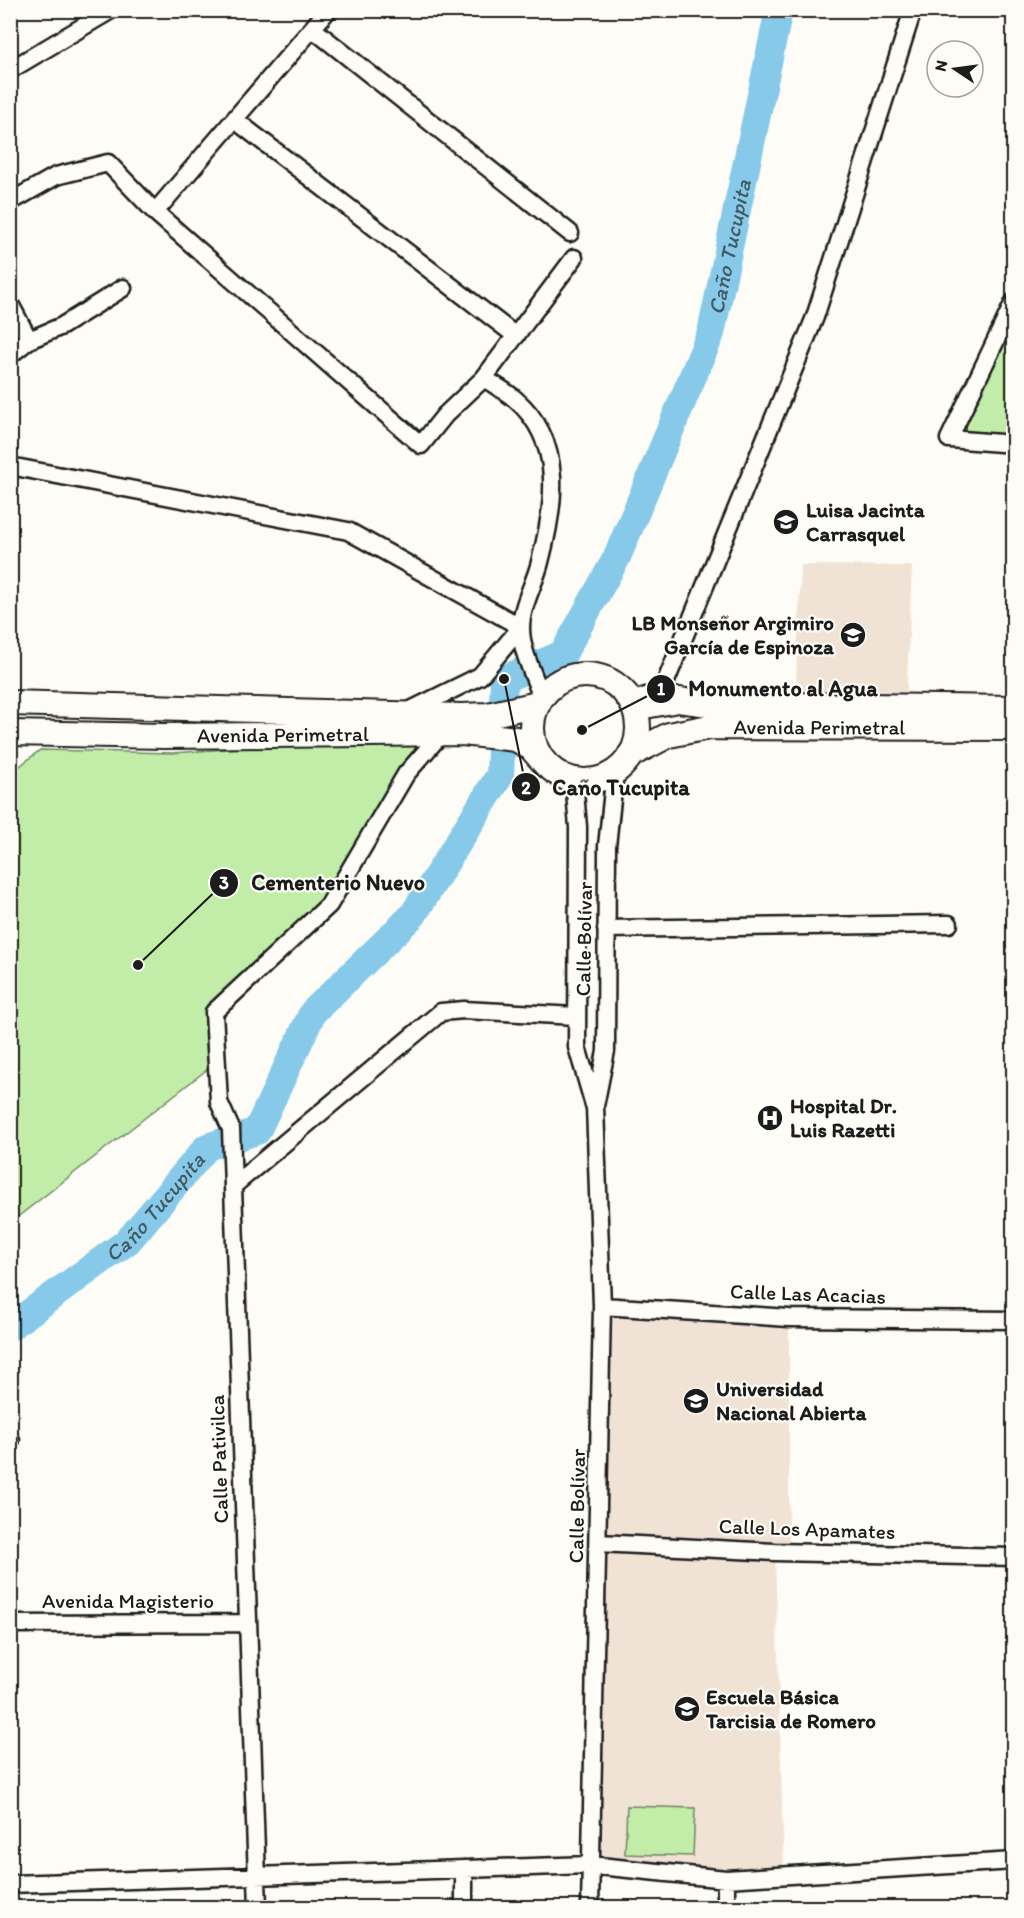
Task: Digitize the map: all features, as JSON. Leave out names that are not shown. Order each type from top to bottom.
[{"type":"street","points":[[10,70],[111,10]]},
{"type":"street","points":[[155,212],[328,10]]},
{"type":"street","points":[[632,704],[662,691],[716,564],[815,317],[913,10]]},
{"type":"street","points":[[313,29],[570,233]]},
{"type":"street","points":[[234,120],[516,336]]},
{"type":"street","points":[[10,202],[56,176],[108,164],[155,212],[422,445],[445,415],[484,378],[574,258]]},
{"type":"street","points":[[10,355],[28,340],[62,326],[123,288]]},
{"type":"street","points":[[1014,302],[949,439],[1014,444]]},
{"type":"street","points":[[10,303],[28,340]]},
{"type":"street","points":[[484,378],[516,400],[533,421],[546,441],[553,466],[553,496],[547,528],[521,627],[525,654],[534,674],[540,701]]},
{"type":"street","points":[[10,466],[348,531],[521,627]]},
{"type":"street","points":[[400,715],[480,676],[521,627]]},
{"type":"street","points":[[591,676],[618,687],[632,704],[638,732],[623,764],[590,781],[555,771],[535,746],[534,714],[540,701],[563,680],[591,676]]},
{"type":"street","name":"Avenida Perimetral","points":[[632,704],[678,700],[709,704],[1014,708]]},
{"type":"street","name":"Avenida Perimetral","points":[[10,733],[164,736],[442,734],[493,729],[512,710],[540,701]]},
{"type":"street","name":"Avenida Perimetral","points":[[10,703],[400,715],[493,729],[531,748],[555,771]]},
{"type":"street","name":"Avenida Perimetral","points":[[623,764],[669,735],[709,727],[1014,728]]},
{"type":"street","name":"Calle Pativilca","points":[[258,1908],[246,1623],[231,1129],[219,1102],[214,1012],[329,905],[405,774],[442,734]]},
{"type":"street","name":"Calle Bolívar","points":[[590,1908],[589,1865],[599,1543],[602,1306],[595,1106],[606,1051],[608,826],[623,764]]},
{"type":"street","name":"Calle Bolívar","points":[[555,771],[575,792],[578,827],[577,1047],[595,1106]]},
{"type":"street","points":[[606,929],[949,924]]},
{"type":"street","points":[[233,1185],[441,1012],[464,1010],[576,1016]]},
{"type":"street","name":"Calle Las Acacias","points":[[602,1306],[789,1318],[1014,1320]]},
{"type":"street","name":"Calle Los Apamates","points":[[599,1543],[775,1552],[1014,1557]]},
{"type":"street","name":"Avenida Magisterio","points":[[10,1624],[246,1623]]},
{"type":"street","points":[[10,1884],[257,1878],[589,1865],[726,1879],[1014,1861]]},
{"type":"street","points":[[464,1869],[464,1908]]},
{"type":"street","points":[[726,1879],[726,1908]]},
{"type":"shaded area","name":"LB Monseñor Argimiro García de Espinoza","points":[[801,565],[912,566],[906,705],[795,704]]},
{"type":"shaded area","points":[[602,1306],[789,1318],[789,1552],[775,1552],[784,1875],[589,1865],[601,1541]]},
{"type":"green space","points":[[1013,324],[1013,435],[964,431]]},
{"type":"green space","points":[[442,733],[329,905],[214,1012],[218,1061],[11,1222],[11,773],[40,750],[173,753]]},
{"type":"green space","points":[[627,1806],[695,1808],[693,1856],[625,1854]]},
{"type":"waterway","name":"Caño Tucupita","points":[[10,1327],[128,1241],[207,1147],[257,1131],[313,1012],[413,915],[500,775],[504,679],[563,654],[617,557],[711,333],[779,10]]},
{"type":"place","name":"Luisa Jacinta Carrasquel","points":[[786,522]]},
{"type":"place","name":"LB Monseñor Argimiro García de Espinoza","points":[[853,635]]},
{"type":"place","name":"Caño Tucupita","points":[[504,679]]},
{"type":"place","name":"Monumento al Agua","points":[[582,730]]},
{"type":"place","name":"Cementerio Nuevo","points":[[138,965]]},
{"type":"place","name":"Hospital Dr. Luis Razetti","points":[[770,1118]]},
{"type":"place","name":"Universidad Nacional Abierta","points":[[696,1401]]},
{"type":"place","name":"Escuela Básica Tarcisia de Romero","points":[[687,1709]]}]
